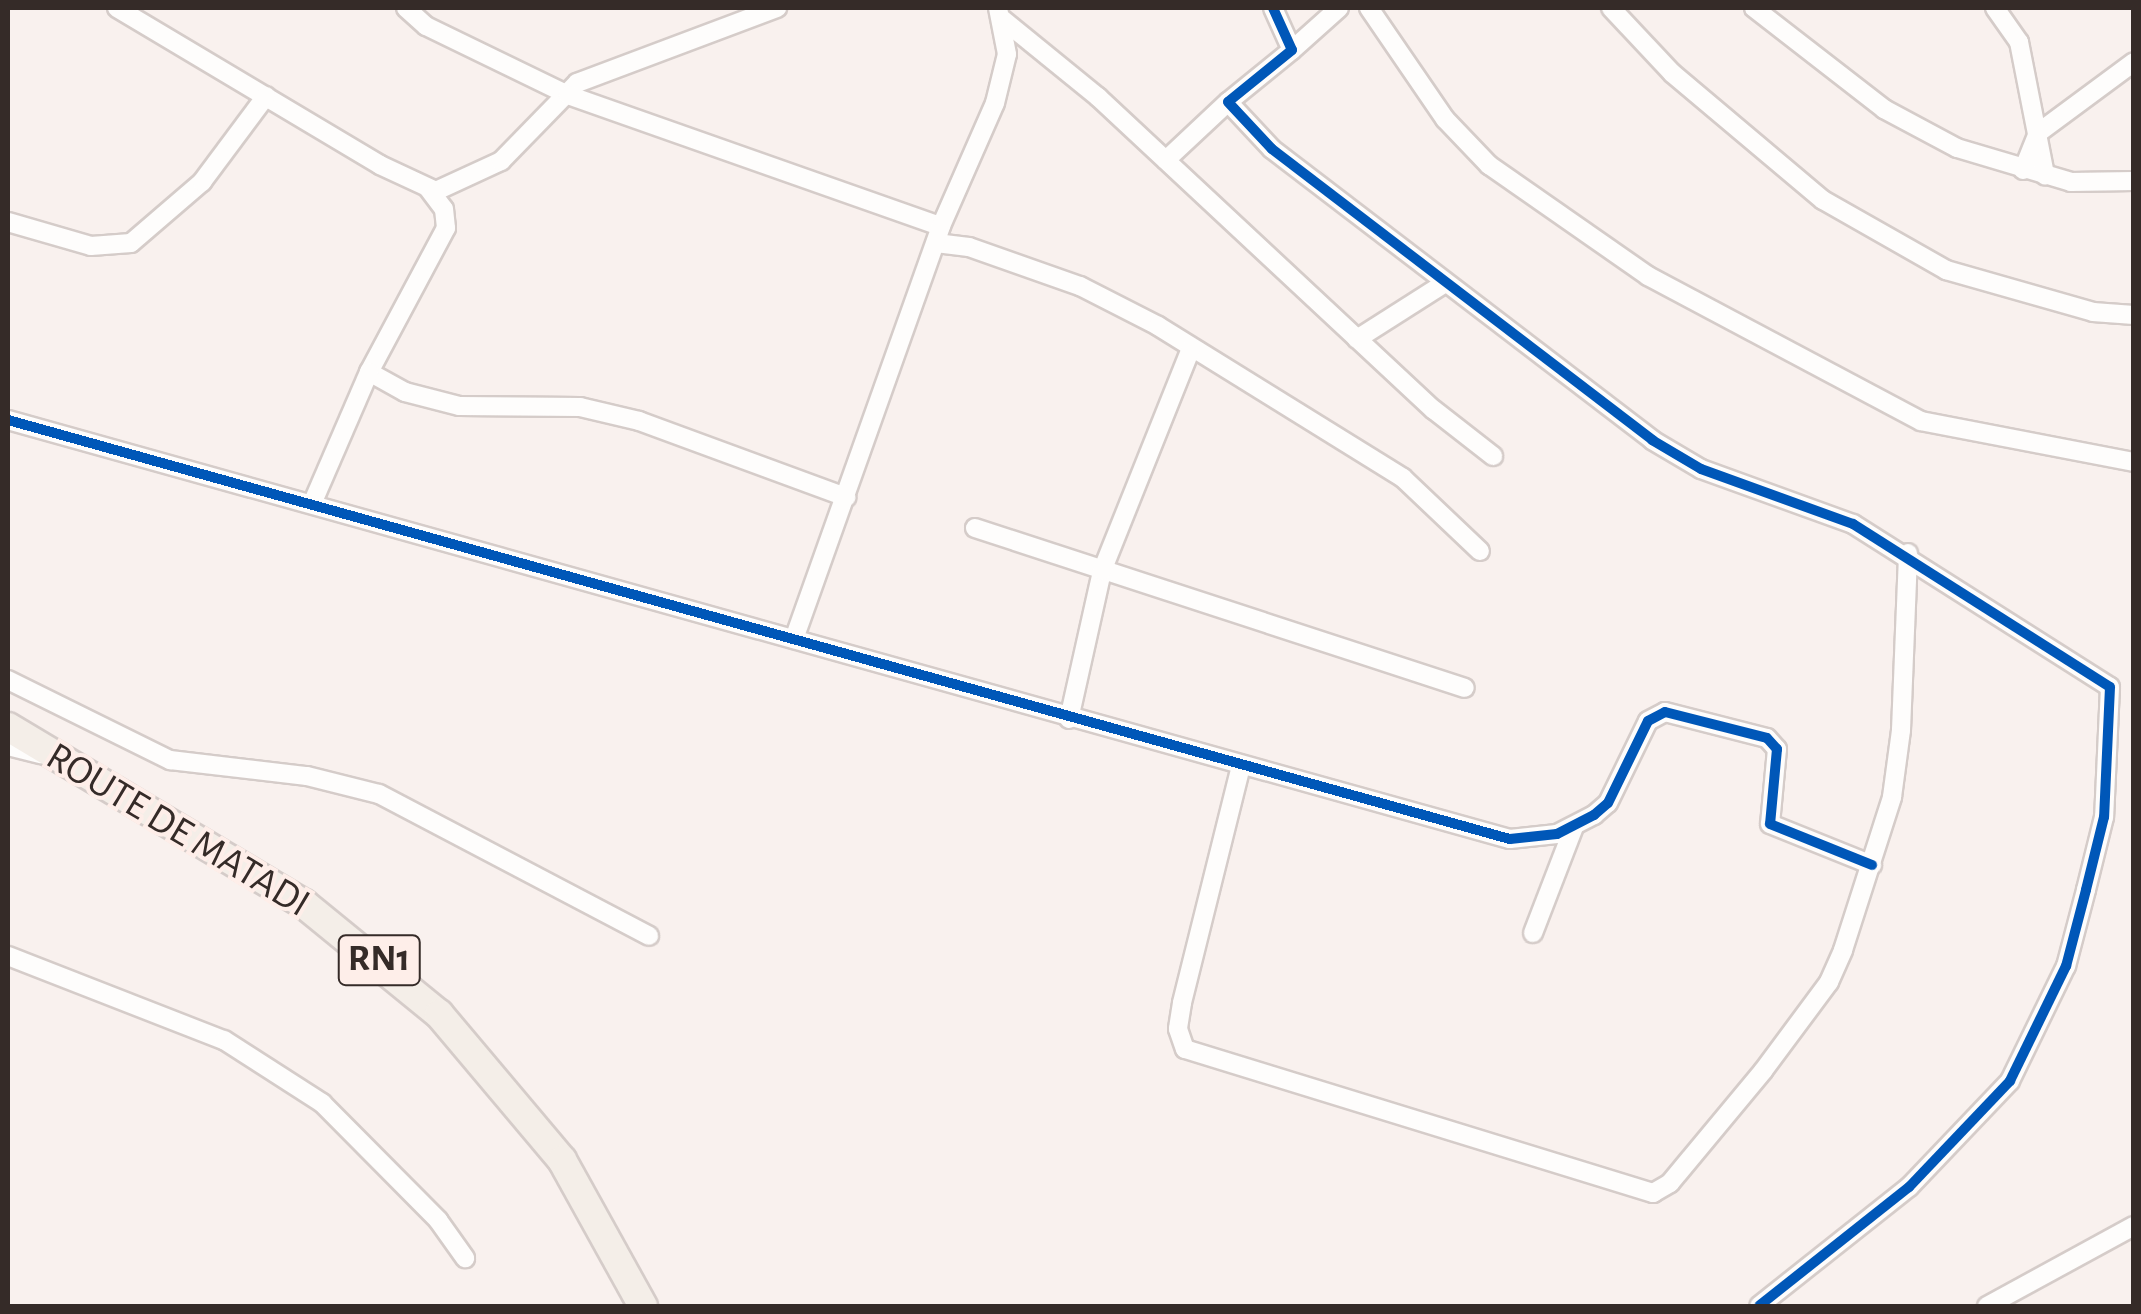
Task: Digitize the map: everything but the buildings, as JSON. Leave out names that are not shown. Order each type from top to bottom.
[{"type":"highway","name":"ROUTE DE MATADI","points":[[8,727],[304,904],[439,1014],[562,1160],[643,1306]]},
{"type":"street","points":[[117,8],[428,188],[442,190],[501,161],[577,83],[777,8]]},
{"type":"street","points":[[406,8],[426,26],[568,95],[1080,286],[1191,348],[1402,478],[1480,551]]},
{"type":"street","points":[[1273,8],[1292,50]]},
{"type":"street","points":[[1166,160],[1340,8]]},
{"type":"street","points":[[1369,8],[1434,105],[1489,165],[1648,276],[1921,421],[2134,462]]},
{"type":"street","points":[[1612,8],[1672,73],[1823,200],[1946,270],[2093,312],[2134,315]]},
{"type":"street","points":[[1754,8],[1884,109],[1957,148],[2044,176],[2134,181]]},
{"type":"street","points":[[1995,8],[2019,42],[2044,176]]},
{"type":"street","points":[[1000,13],[1166,160],[1357,339],[1493,456]]},
{"type":"street","points":[[794,638],[938,235],[995,102],[1006,54],[1000,13]]},
{"type":"street","points":[[2022,170],[2038,133],[2134,62]]},
{"type":"street","points":[[8,222],[91,246],[131,243],[202,182],[266,96]]},
{"type":"street","points":[[1228,102],[1272,149],[1624,422],[1701,469],[1853,524],[1908,553],[2023,633],[2105,678],[2110,686],[2104,817],[2066,966],[2010,1082],[1909,1187],[1758,1306]]},
{"type":"street","points":[[312,504],[369,372],[446,228],[447,216],[428,188]]},
{"type":"street","points":[[1357,339],[1444,283]]},
{"type":"street","points":[[1068,719],[1102,570],[1191,348]]},
{"type":"street","points":[[369,372],[405,392],[459,406],[580,406],[639,421],[846,497]]},
{"type":"street","points":[[8,420],[794,638],[1068,719],[1510,839],[1537,840],[1574,827],[1608,803],[1648,721],[1665,712],[1767,738],[1778,749],[1770,824],[1872,865]]},
{"type":"street","points":[[975,528],[1465,688]]},
{"type":"street","points":[[1241,766],[1182,1004],[1178,1030],[1185,1050],[1472,1134],[1642,1193],[1670,1184],[1810,1011],[1843,950],[1892,797],[1902,730],[1908,553]]},
{"type":"street","points":[[8,680],[170,760],[324,779],[379,794],[649,936]]},
{"type":"street","points":[[8,746],[63,760]]},
{"type":"street","points":[[1533,933],[1574,827]]},
{"type":"street","points":[[8,956],[224,1040],[322,1103],[438,1220],[465,1258]]},
{"type":"street","points":[[1987,1306],[2134,1226]]},
{"type":"cycle path","points":[[1273,8],[1292,50],[1228,102],[1272,149],[1652,440],[1701,469],[1853,524],[2110,687],[2104,817],[2086,890],[2066,966],[2010,1081],[1909,1187],[1759,1306]]},
{"type":"cycle path","points":[[8,420],[1510,839],[1557,834],[1594,815],[1608,803],[1648,721],[1665,712],[1767,738],[1777,749],[1770,824],[1872,865]]}]
